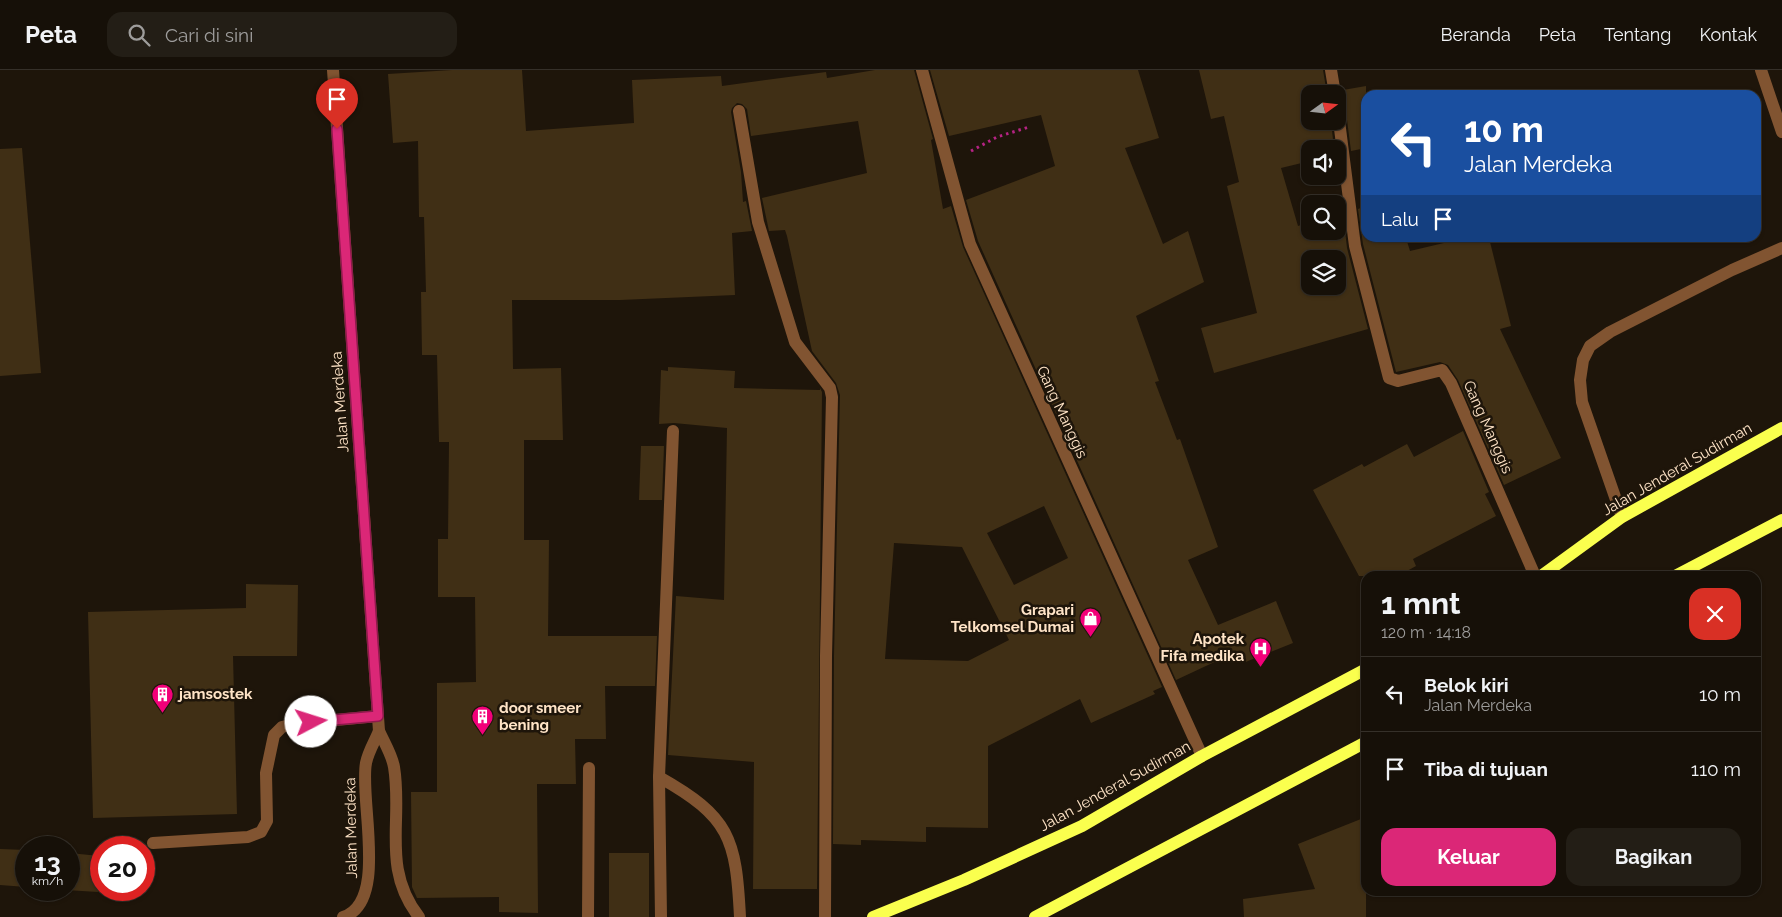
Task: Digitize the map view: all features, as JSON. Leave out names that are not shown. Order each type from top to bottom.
[{"type":"main road","name":"Jalan Jenderal Sudirman","points":[[1548,571],[1622,517],[1782,428]]},
{"type":"main road","points":[[1685,571],[1782,520]]},
{"type":"main road","name":"Jalan Jenderal Sudirman","points":[[873,917],[964,880],[1082,826],[1202,756],[1361,672]]},
{"type":"main road","points":[[1035,917],[1361,745]]},
{"type":"street","name":"Jalan Merdeka","points":[[333,70],[379,731],[394,766],[397,866],[402,888],[419,917]]},
{"type":"street","name":"Gang Manggis","points":[[922,70],[970,244],[1202,756]]},
{"type":"street","points":[[1331,70],[1333,85]]},
{"type":"street","points":[[1762,70],[1782,132]]},
{"type":"street","points":[[739,111],[758,222],[795,342],[830,388],[832,397],[826,656],[825,917]]},
{"type":"street","name":"Gang Manggis","points":[[1340,130],[1355,246],[1389,378],[1398,382],[1442,370],[1451,383],[1533,571]]},
{"type":"street","points":[[1622,517],[1582,402],[1580,380],[1583,360],[1590,346],[1628,323],[1732,270],[1782,248]]},
{"type":"street","points":[[661,917],[659,777],[673,431]]},
{"type":"street","points":[[155,844],[248,837],[261,832],[267,821],[266,773],[274,735],[282,727],[294,724],[378,716]]},
{"type":"street","name":"Jalan Merdeka","points":[[343,917],[358,908],[368,886],[366,763],[379,731]]},
{"type":"street","points":[[588,917],[589,768]]},
{"type":"street","points":[[659,777],[698,802],[726,832],[736,858],[740,917]]},
{"type":"path","points":[[949,172],[966,153],[997,136],[1029,127]]},
{"type":"building","points":[[452,70],[522,70],[526,131],[634,123],[632,80],[721,76],[722,86],[826,72],[827,78],[875,70],[914,70],[933,139],[931,140],[943,209],[951,206],[963,247],[1162,687],[1153,691],[1155,694],[1091,723],[1080,699],[988,746],[988,828],[926,827],[926,842],[861,840],[861,845],[833,844],[834,656],[840,395],[836,383],[812,351],[787,236],[785,230],[769,231],[762,198],[867,173],[858,121],[751,136],[747,109],[742,104],[737,103],[731,112],[741,172],[743,202],[746,201],[752,231],[732,233],[735,295],[620,300],[512,300],[513,369],[561,368],[563,440],[524,440],[524,540],[549,540],[548,636],[657,636],[655,686],[605,686],[606,739],[575,739],[576,784],[537,784],[538,913],[499,912],[499,897],[417,898],[412,887],[411,792],[437,792],[437,683],[476,682],[475,597],[438,597],[438,539],[448,539],[449,442],[439,442],[437,355],[422,355],[421,292],[426,292],[424,217],[419,217],[418,141],[393,143],[388,74]],"holes":[[[1044,506],[1068,558],[1014,585],[987,533]],[[894,543],[962,547],[1009,640],[968,661],[885,659]]]},
{"type":"building","points":[[930,70],[1138,70],[1159,138],[1125,148],[1163,244],[1188,231],[1204,282],[1136,316],[1159,381],[1155,382],[1177,440],[1180,439],[1218,547],[1188,560],[1218,625],[1276,601],[1293,643],[1243,663],[1238,651],[1176,680],[978,241],[966,200],[1055,166],[1041,115],[949,136]]},
{"type":"building","points":[[1199,70],[1323,70],[1326,85],[1301,85],[1301,130],[1332,130],[1333,140],[1301,140],[1301,163],[1281,168],[1298,226],[1301,225],[1301,240],[1346,239],[1368,329],[1214,373],[1201,328],[1257,313],[1227,186],[1239,182],[1224,116],[1211,119]]},
{"type":"building","points":[[1366,86],[1366,90],[1361,90],[1361,149],[1351,151],[1346,112],[1346,89]]},
{"type":"building","points":[[22,148],[41,373],[0,376],[0,149]]},
{"type":"building","points":[[1361,208],[1361,230],[1358,209]]},
{"type":"building","points":[[1363,242],[1407,242],[1410,251],[1448,242],[1490,242],[1511,326],[1500,329],[1561,458],[1504,485],[1458,380],[1448,365],[1440,362],[1396,372]]},
{"type":"building","points":[[668,367],[735,371],[734,388],[820,390],[820,388],[822,392],[817,889],[753,889],[754,762],[668,755],[676,596],[724,600],[727,428],[674,423],[659,424],[661,370],[668,371]]},
{"type":"building","points":[[1463,431],[1489,492],[1485,494],[1496,516],[1413,559],[1416,566],[1407,571],[1361,571],[1361,576],[1359,576],[1313,490],[1362,464],[1364,467],[1407,444],[1414,457]]},
{"type":"building","points":[[641,446],[664,446],[662,500],[639,500]]},
{"type":"building","name":"jamsostek","points":[[246,584],[298,585],[297,656],[233,656],[237,814],[93,818],[88,612],[246,608]]},
{"type":"building","points":[[1361,819],[1361,896],[1366,896],[1366,917],[1244,917],[1243,899],[1315,889],[1298,844]]},
{"type":"building","points":[[0,849],[15,850],[15,886],[0,885]]},
{"type":"building","points":[[609,853],[649,853],[649,917],[609,917]]},
{"type":"building","points":[[80,854],[90,855],[90,892],[80,891]]},
{"type":"place","name":"Grapari Telkomsel Dumai","points":[[1090,638]]},
{"type":"place","name":"Apotek Fifa medika","points":[[1260,667]]},
{"type":"place","name":"jamsostek","points":[[163,713]]},
{"type":"place","name":"door smeer bening","points":[[483,736]]},
{"type":"route","points":[[311,722],[378,716],[337,129]]}]
